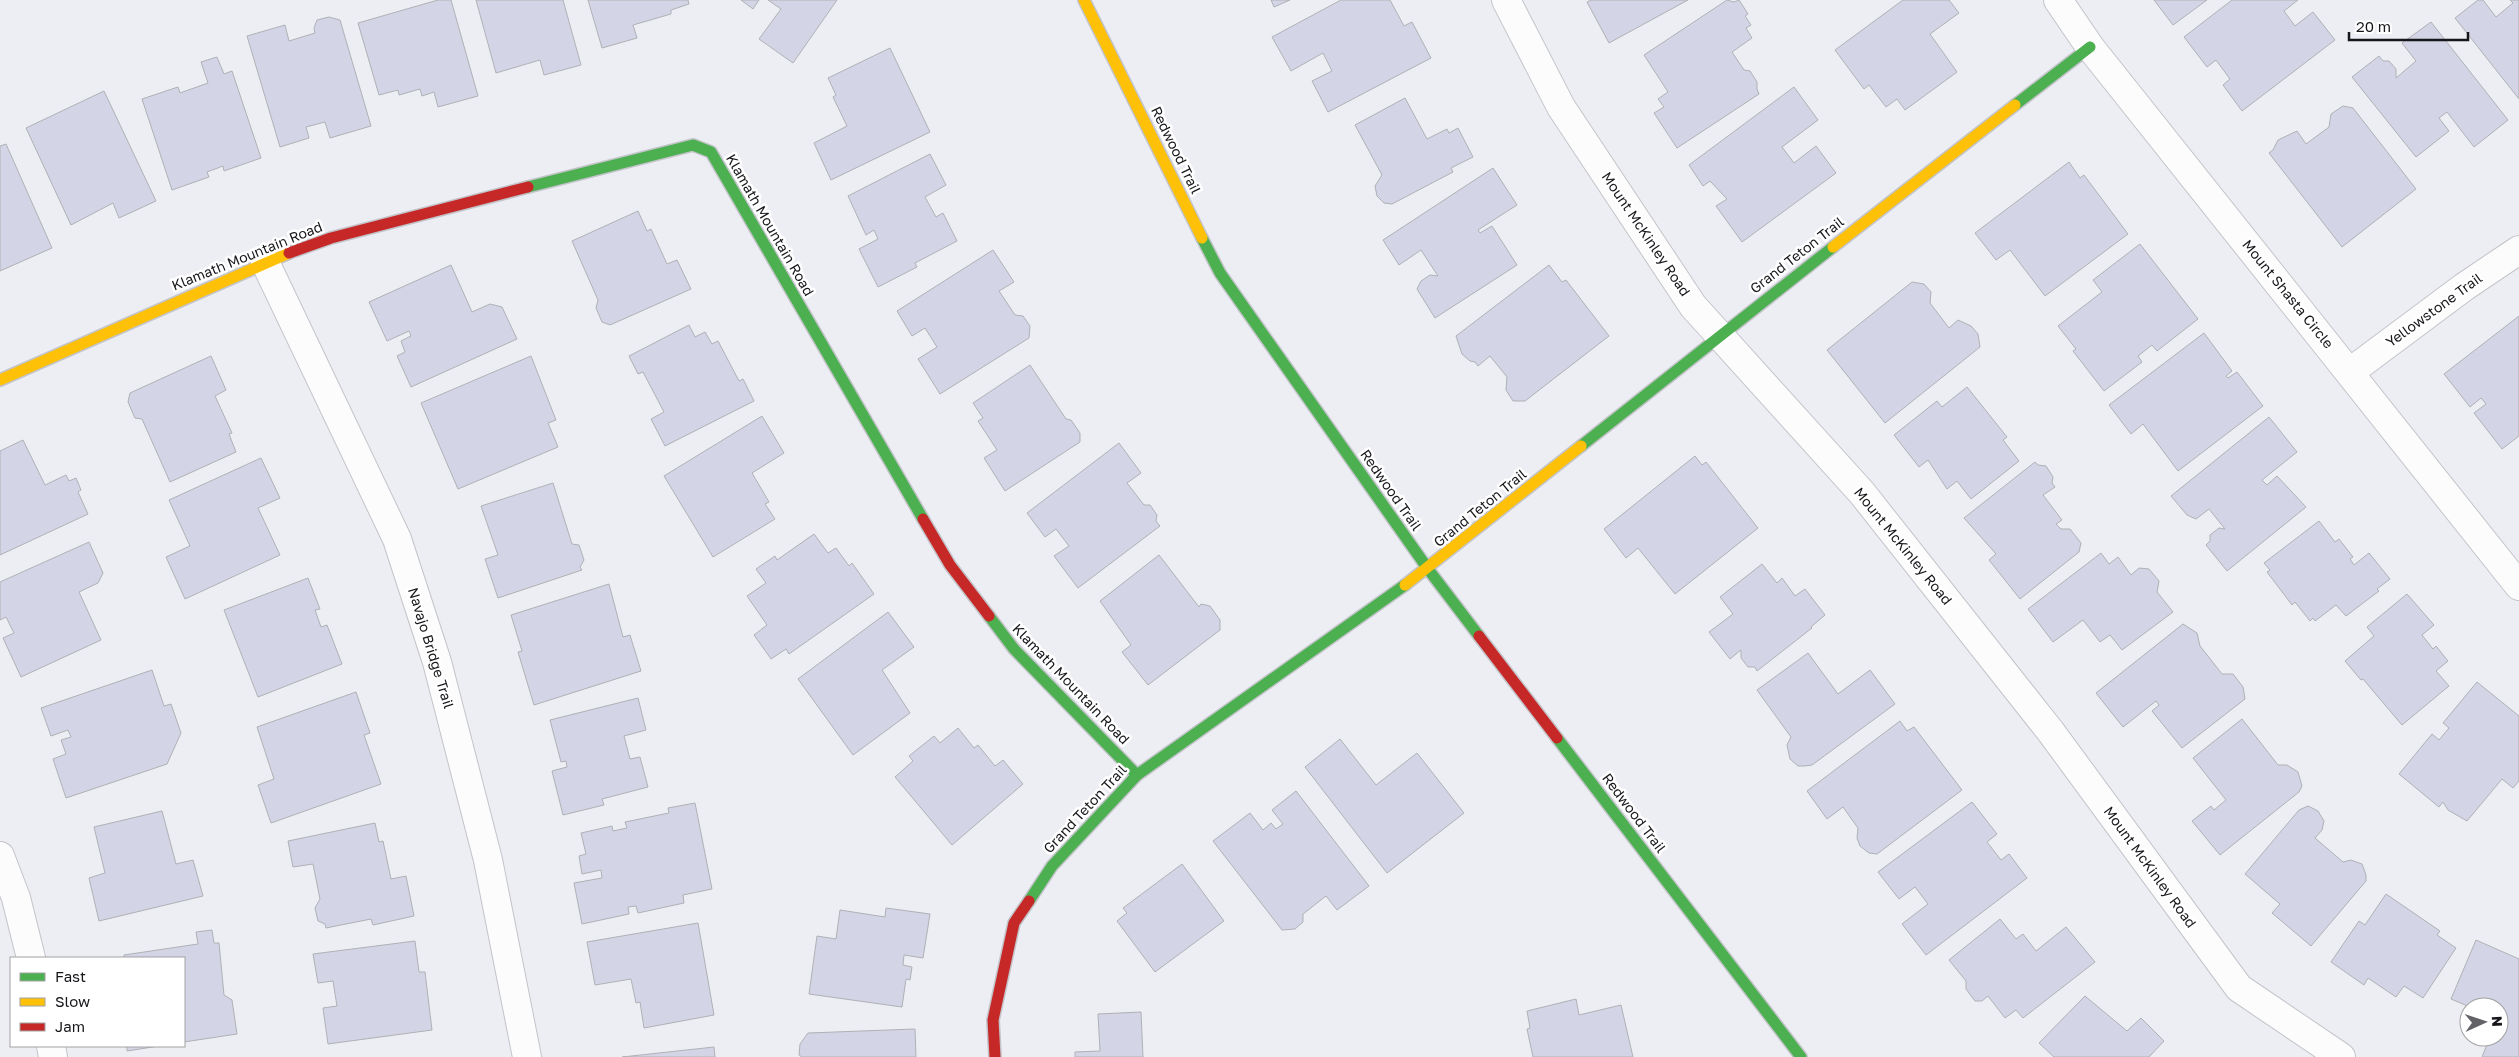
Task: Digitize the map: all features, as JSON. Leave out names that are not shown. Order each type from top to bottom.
[{"type":"street","name":"Redwood Trail","points":[[1084,0],[1220,272],[1428,568],[1801,1057]]},
{"type":"street","name":"Mount McKinley Road","points":[[1506,0],[1561,107],[1693,306],[1862,493],[2051,732],[2239,988],[2341,1057]]},
{"type":"street","name":"Mount Shasta Circle","points":[[2058,0],[2090,47],[2350,372],[2470,527],[2519,586]]},
{"type":"street","name":"Grand Teton Trail","points":[[995,1057],[993,1020],[1014,923],[1052,866],[1137,775],[1428,568],[1719,334],[2090,47]]},
{"type":"street","name":"Klamath Mountain Road","points":[[0,380],[265,262],[331,238],[693,145],[711,152],[950,565],[1014,649],[1137,775]]},
{"type":"street","name":"Yellowstone Trail","points":[[2350,372],[2464,287],[2519,250]]},
{"type":"street","name":"Navajo Bridge Trail","points":[[265,262],[397,540],[437,662],[488,860],[527,1057]]},
{"type":"street","points":[[0,856],[16,898],[31,957]]},
{"type":"building","points":[[438,0],[451,0],[478,96],[438,107],[434,92],[422,96],[420,89],[399,95],[398,90],[379,95],[358,23]]},
{"type":"building","points":[[476,0],[563,0],[581,65],[544,75],[540,60],[496,73]]},
{"type":"building","points":[[588,0],[688,0],[689,4],[671,10],[671,14],[633,25],[637,38],[602,48]]},
{"type":"building","points":[[741,0],[759,0],[753,9]]},
{"type":"building","points":[[768,0],[837,0],[793,63],[759,39],[781,9]]},
{"type":"building","points":[[1271,0],[1290,0],[1274,7]]},
{"type":"building","points":[[1341,0],[1390,0],[1404,26],[1412,22],[1431,58],[1328,112],[1312,81],[1332,71],[1323,53],[1291,71],[1272,37]]},
{"type":"building","points":[[1591,0],[1688,0],[1609,43],[1587,2]]},
{"type":"building","points":[[1727,0],[1734,2],[1739,0],[1748,14],[1745,16],[1751,25],[1746,28],[1752,38],[1732,52],[1744,70],[1750,71],[1757,82],[1759,94],[1677,148],[1654,113],[1664,107],[1658,99],[1668,92],[1644,55]]},
{"type":"building","points":[[1903,0],[1949,0],[1959,13],[1930,34],[1957,72],[1905,110],[1897,99],[1886,107],[1869,85],[1864,89],[1835,50]]},
{"type":"building","points":[[2154,0],[2207,0],[2173,25]]},
{"type":"building","points":[[2232,0],[2298,0],[2284,11],[2295,26],[2313,12],[2335,40],[2242,111],[2223,85],[2230,79],[2216,60],[2207,67],[2184,37]]},
{"type":"building","points":[[2478,0],[2483,0],[2496,17],[2513,3],[2510,0],[2519,0],[2519,99],[2455,18]]},
{"type":"building","points":[[329,17],[340,20],[371,126],[330,138],[325,122],[306,127],[309,138],[280,147],[247,36],[285,25],[289,41],[315,33],[314,28],[317,20]]},
{"type":"building","points":[[2431,22],[2508,120],[2474,147],[2447,112],[2439,118],[2449,131],[2416,157],[2352,77],[2379,56],[2383,61],[2389,61],[2396,69],[2396,78],[2416,61],[2402,43]]},
{"type":"building","points":[[890,48],[930,132],[831,180],[814,143],[847,126],[833,97],[836,95],[828,78]]},
{"type":"building","points":[[217,57],[224,74],[232,71],[261,158],[224,171],[223,166],[207,172],[209,177],[172,190],[142,99],[178,87],[180,93],[208,83],[201,62]]},
{"type":"building","points":[[1794,87],[1818,120],[1782,147],[1794,163],[1816,146],[1836,173],[1742,242],[1716,206],[1727,199],[1710,181],[1703,186],[1689,165]]},
{"type":"building","points":[[104,91],[156,201],[119,218],[113,203],[71,225],[26,128]]},
{"type":"building","points":[[1405,98],[1427,139],[1447,129],[1449,133],[1458,128],[1473,157],[1451,168],[1453,172],[1392,204],[1384,203],[1377,196],[1375,186],[1382,175],[1355,125]]},
{"type":"building","points":[[2343,106],[2353,108],[2416,189],[2342,247],[2269,153],[2273,150],[2278,140],[2297,131],[2306,144],[2329,127],[2331,114]]},
{"type":"building","points":[[6,144],[52,248],[0,271],[0,146]]},
{"type":"building","points":[[930,154],[946,185],[925,197],[936,217],[943,213],[957,241],[915,263],[917,267],[878,287],[859,249],[878,239],[874,230],[866,235],[848,196]]},
{"type":"building","points":[[2069,162],[2080,178],[2084,175],[2128,234],[2045,296],[2010,250],[1996,260],[1975,233]]},
{"type":"building","points":[[1493,168],[1517,205],[1478,230],[1480,233],[1492,226],[1517,265],[1435,318],[1417,289],[1421,281],[1430,275],[1438,276],[1421,250],[1399,265],[1383,240]]},
{"type":"building","points":[[638,211],[647,231],[651,229],[667,264],[677,260],[691,289],[610,325],[602,322],[596,308],[598,300],[572,241]]},
{"type":"building","points":[[2140,244],[2198,319],[2157,351],[2152,345],[2138,356],[2142,362],[2104,391],[2073,351],[2076,349],[2058,326],[2102,292],[2093,280]]},
{"type":"building","points":[[993,250],[1014,282],[999,291],[1015,315],[1023,316],[1030,326],[1029,338],[940,394],[918,359],[937,347],[925,328],[912,336],[897,311]]},
{"type":"building","points":[[451,265],[472,312],[490,304],[502,307],[517,339],[411,387],[397,356],[405,352],[401,341],[411,336],[409,331],[387,341],[369,302]]},
{"type":"building","points":[[1549,265],[1562,282],[1566,280],[1609,336],[1525,401],[1513,401],[1506,390],[1507,377],[1490,356],[1478,366],[1462,354],[1456,336]]},
{"type":"building","points":[[1912,282],[1924,284],[1931,292],[1930,303],[1949,328],[1958,320],[1971,326],[1978,334],[1980,347],[1885,423],[1827,350]]},
{"type":"building","points":[[2519,316],[2519,436],[2502,449],[2474,413],[2486,404],[2481,398],[2470,407],[2444,374]]},
{"type":"building","points":[[689,325],[695,337],[705,332],[712,344],[718,341],[739,381],[743,379],[754,401],[665,446],[651,419],[664,412],[643,372],[638,374],[629,356]]},
{"type":"building","points":[[2204,333],[2232,371],[2226,376],[2228,378],[2237,372],[2263,406],[2178,471],[2143,424],[2131,434],[2109,405]]},
{"type":"building","points":[[211,356],[226,390],[215,396],[232,433],[229,434],[236,452],[170,482],[142,419],[135,418],[128,402],[130,393]]},
{"type":"building","points":[[531,356],[556,420],[548,423],[558,447],[458,489],[421,403]]},
{"type":"building","points":[[1030,365],[1066,419],[1071,420],[1080,433],[1080,442],[1005,491],[984,458],[997,450],[978,421],[983,418],[973,403]]},
{"type":"building","points":[[1967,387],[2007,437],[2003,440],[2019,461],[1971,499],[1957,481],[1947,489],[1928,460],[1919,467],[1894,435],[1937,401],[1942,407]]},
{"type":"building","points":[[762,416],[784,453],[752,473],[769,502],[765,504],[775,519],[713,557],[664,476]]},
{"type":"building","points":[[2269,417],[2297,452],[2262,480],[2267,485],[2277,476],[2306,507],[2227,571],[2206,545],[2210,541],[2210,535],[2219,528],[2225,529],[2209,509],[2196,519],[2187,515],[2171,496]]},
{"type":"building","points":[[23,440],[45,485],[66,475],[69,481],[76,478],[81,490],[78,492],[88,514],[0,555],[0,451]]},
{"type":"building","points":[[1119,443],[1141,473],[1127,483],[1144,505],[1150,505],[1157,515],[1156,521],[1160,526],[1078,588],[1054,556],[1069,546],[1056,529],[1045,537],[1027,513]]},
{"type":"building","points":[[1695,456],[1702,465],[1706,462],[1758,528],[1675,594],[1638,548],[1626,558],[1604,529]]},
{"type":"building","points":[[261,458],[280,498],[258,508],[280,555],[185,599],[166,557],[190,546],[169,500]]},
{"type":"building","points":[[2035,462],[2038,465],[2046,466],[2053,477],[2052,483],[2055,487],[2043,495],[2062,520],[2056,524],[2061,529],[2070,529],[2081,543],[2079,552],[2020,599],[1989,560],[1996,554],[1964,518]]},
{"type":"building","points":[[553,483],[572,544],[579,545],[584,560],[580,567],[582,570],[498,598],[485,559],[498,555],[481,506]]},
{"type":"building","points":[[2319,521],[2335,542],[2339,539],[2353,557],[2350,559],[2354,565],[2369,553],[2390,579],[2377,589],[2379,591],[2346,616],[2336,605],[2315,621],[2313,618],[2310,621],[2295,602],[2292,605],[2267,572],[2270,570],[2264,563]]},
{"type":"building","points":[[814,534],[828,553],[836,548],[849,566],[852,563],[874,594],[789,654],[786,649],[771,659],[754,635],[767,625],[747,596],[766,583],[756,569],[775,556],[777,560]]},
{"type":"building","points":[[89,542],[103,573],[98,583],[79,592],[101,640],[21,677],[3,638],[14,633],[6,617],[0,620],[0,582]]},
{"type":"building","points":[[2101,553],[2109,564],[2118,557],[2131,575],[2139,568],[2149,569],[2159,581],[2157,592],[2173,612],[2122,650],[2110,635],[2100,642],[2083,620],[2053,642],[2028,609]]},
{"type":"building","points":[[1159,555],[1199,607],[1201,604],[1210,606],[1220,620],[1220,630],[1148,685],[1122,652],[1131,645],[1100,601]]},
{"type":"building","points":[[1762,564],[1777,583],[1782,578],[1795,596],[1805,589],[1825,615],[1812,628],[1757,671],[1755,667],[1748,667],[1741,658],[1741,650],[1730,659],[1709,632],[1733,614],[1720,597]]},
{"type":"building","points":[[308,578],[320,609],[315,610],[321,627],[327,625],[342,664],[258,697],[224,610]]},
{"type":"building","points":[[609,584],[623,637],[630,635],[641,671],[534,705],[518,652],[522,651],[511,615]]},
{"type":"building","points":[[2407,594],[2434,625],[2422,635],[2433,649],[2436,646],[2448,661],[2436,671],[2449,686],[2402,725],[2345,661],[2374,636],[2367,627]]},
{"type":"building","points":[[888,612],[914,647],[882,670],[910,713],[853,755],[798,679]]},
{"type":"building","points":[[2183,624],[2197,633],[2200,646],[2222,674],[2233,674],[2243,687],[2245,699],[2182,748],[2152,711],[2159,705],[2156,701],[2123,727],[2096,693]]},
{"type":"building","points":[[1808,653],[1838,694],[1870,670],[1895,704],[1812,765],[1798,766],[1790,759],[1787,745],[1791,737],[1757,690]]},
{"type":"building","points":[[152,670],[164,706],[171,704],[181,733],[167,764],[66,798],[53,759],[66,754],[61,740],[71,737],[68,730],[51,736],[41,708]]},
{"type":"building","points":[[2477,682],[2519,716],[2519,781],[2513,788],[2502,779],[2467,821],[2448,810],[2443,802],[2439,807],[2399,774],[2432,734],[2439,740],[2449,728],[2443,723]]},
{"type":"building","points":[[356,692],[370,733],[364,735],[381,784],[271,823],[258,785],[274,779],[257,727]]},
{"type":"building","points":[[638,698],[646,730],[624,736],[630,759],[640,757],[648,787],[602,799],[604,805],[563,815],[552,771],[567,767],[566,761],[561,762],[550,720]]},
{"type":"building","points":[[2242,719],[2278,765],[2287,765],[2298,772],[2302,786],[2299,792],[2220,855],[2192,821],[2211,806],[2214,810],[2226,800],[2193,758]]},
{"type":"building","points":[[1900,721],[1907,731],[1914,727],[1962,790],[1877,854],[1869,853],[1860,846],[1857,838],[1858,828],[1843,807],[1827,819],[1807,791]]},
{"type":"building","points":[[958,728],[974,748],[978,745],[995,766],[1003,760],[1023,784],[952,845],[895,777],[913,761],[909,756],[934,736],[940,743]]},
{"type":"building","points":[[1340,739],[1376,785],[1417,753],[1464,813],[1387,873],[1305,767]]},
{"type":"building","points":[[1296,791],[1369,886],[1337,910],[1326,896],[1303,914],[1303,922],[1295,929],[1282,930],[1213,841],[1250,813],[1263,830],[1271,823],[1276,829],[1283,824],[1272,810]]},
{"type":"building","points":[[1972,802],[1997,834],[1987,842],[2001,860],[2009,854],[2027,878],[1926,955],[1902,924],[1928,904],[1915,887],[1899,899],[1878,872]]},
{"type":"building","points":[[695,803],[712,889],[683,895],[684,903],[638,913],[636,906],[628,907],[629,914],[582,924],[574,883],[602,878],[601,870],[582,874],[579,856],[586,854],[581,833],[612,826],[613,831],[627,828],[625,822],[669,813],[668,808]]},
{"type":"building","points":[[2308,806],[2318,811],[2324,821],[2322,830],[2315,838],[2343,862],[2351,860],[2362,864],[2366,875],[2366,881],[2311,946],[2272,913],[2280,904],[2245,874],[2299,810]]},
{"type":"building","points":[[162,811],[176,864],[193,860],[203,896],[99,921],[89,878],[105,873],[94,827]]},
{"type":"building","points":[[375,823],[379,842],[383,841],[391,879],[406,876],[414,916],[373,925],[371,919],[326,928],[325,924],[318,921],[315,908],[320,899],[313,864],[293,867],[288,841]]},
{"type":"building","points":[[1182,864],[1224,921],[1155,972],[1117,921],[1127,913],[1123,908]]},
{"type":"building","points":[[2386,894],[2440,931],[2437,935],[2456,948],[2423,998],[2404,986],[2396,997],[2368,978],[2364,985],[2331,962],[2359,921],[2365,925]]},
{"type":"building","points":[[886,908],[930,914],[923,958],[904,955],[903,965],[912,967],[910,980],[906,979],[902,1007],[809,994],[817,936],[836,939],[840,910],[885,917]]},
{"type":"building","points":[[2000,919],[2016,939],[2023,934],[2036,951],[2066,927],[2095,962],[2023,1018],[2016,1010],[2005,1018],[1988,996],[1982,1001],[1975,1001],[1966,989],[1966,981],[1949,960]]},
{"type":"building","points":[[698,923],[714,1015],[644,1028],[640,1002],[636,1003],[631,979],[595,985],[587,942]]},
{"type":"building","points":[[212,930],[214,943],[219,943],[224,995],[232,1000],[237,1034],[185,1042],[185,957],[124,957],[124,955],[198,944],[196,932]]},
{"type":"building","points":[[2476,940],[2519,959],[2519,1057],[2482,1057],[2486,1047],[2509,1047],[2509,997],[2459,997],[2459,1002],[2451,999]]},
{"type":"building","points":[[415,941],[419,972],[425,972],[432,1030],[328,1044],[323,1008],[337,1006],[333,981],[318,983],[313,954]]},
{"type":"building","points":[[2085,996],[2127,1031],[2141,1018],[2164,1041],[2149,1057],[2054,1057],[2039,1043]]},
{"type":"building","points":[[1576,999],[1579,1015],[1621,1005],[1633,1057],[1533,1057],[1527,1029],[1530,1028],[1527,1011]]},
{"type":"building","points":[[1141,1012],[1143,1057],[1075,1057],[1075,1052],[1100,1051],[1098,1014]]},
{"type":"building","points":[[915,1029],[916,1057],[802,1057],[799,1055],[800,1044],[808,1033]]},
{"type":"building","points":[[127,1047],[153,1047],[127,1051]]},
{"type":"building","points":[[714,1047],[715,1057],[622,1057]]},
{"type":"traffic: fast","points":[[2015,105],[2090,47]]},
{"type":"traffic: fast","points":[[528,187],[693,145],[711,152],[923,519]]},
{"type":"traffic: fast","points":[[1202,238],[1220,273],[1428,569],[1479,636]]},
{"type":"traffic: fast","points":[[1581,446],[1833,247]]},
{"type":"traffic: fast","points":[[1029,901],[1052,866],[1137,775],[1405,585]]},
{"type":"traffic: fast","points":[[989,616],[1014,649],[1137,775]]},
{"type":"traffic: fast","points":[[1557,738],[1801,1057]]},
{"type":"traffic: slow","points":[[1084,0],[1202,238]]},
{"type":"traffic: slow","points":[[1833,247],[2015,105]]},
{"type":"traffic: slow","points":[[0,380],[289,253]]},
{"type":"traffic: slow","points":[[1405,585],[1581,446]]},
{"type":"traffic: jam","points":[[289,253],[331,238],[528,187]]},
{"type":"traffic: jam","points":[[923,519],[950,565],[989,616]]},
{"type":"traffic: jam","points":[[1479,636],[1557,738]]},
{"type":"traffic: jam","points":[[995,1057],[993,1020],[1014,923],[1029,901]]}]
